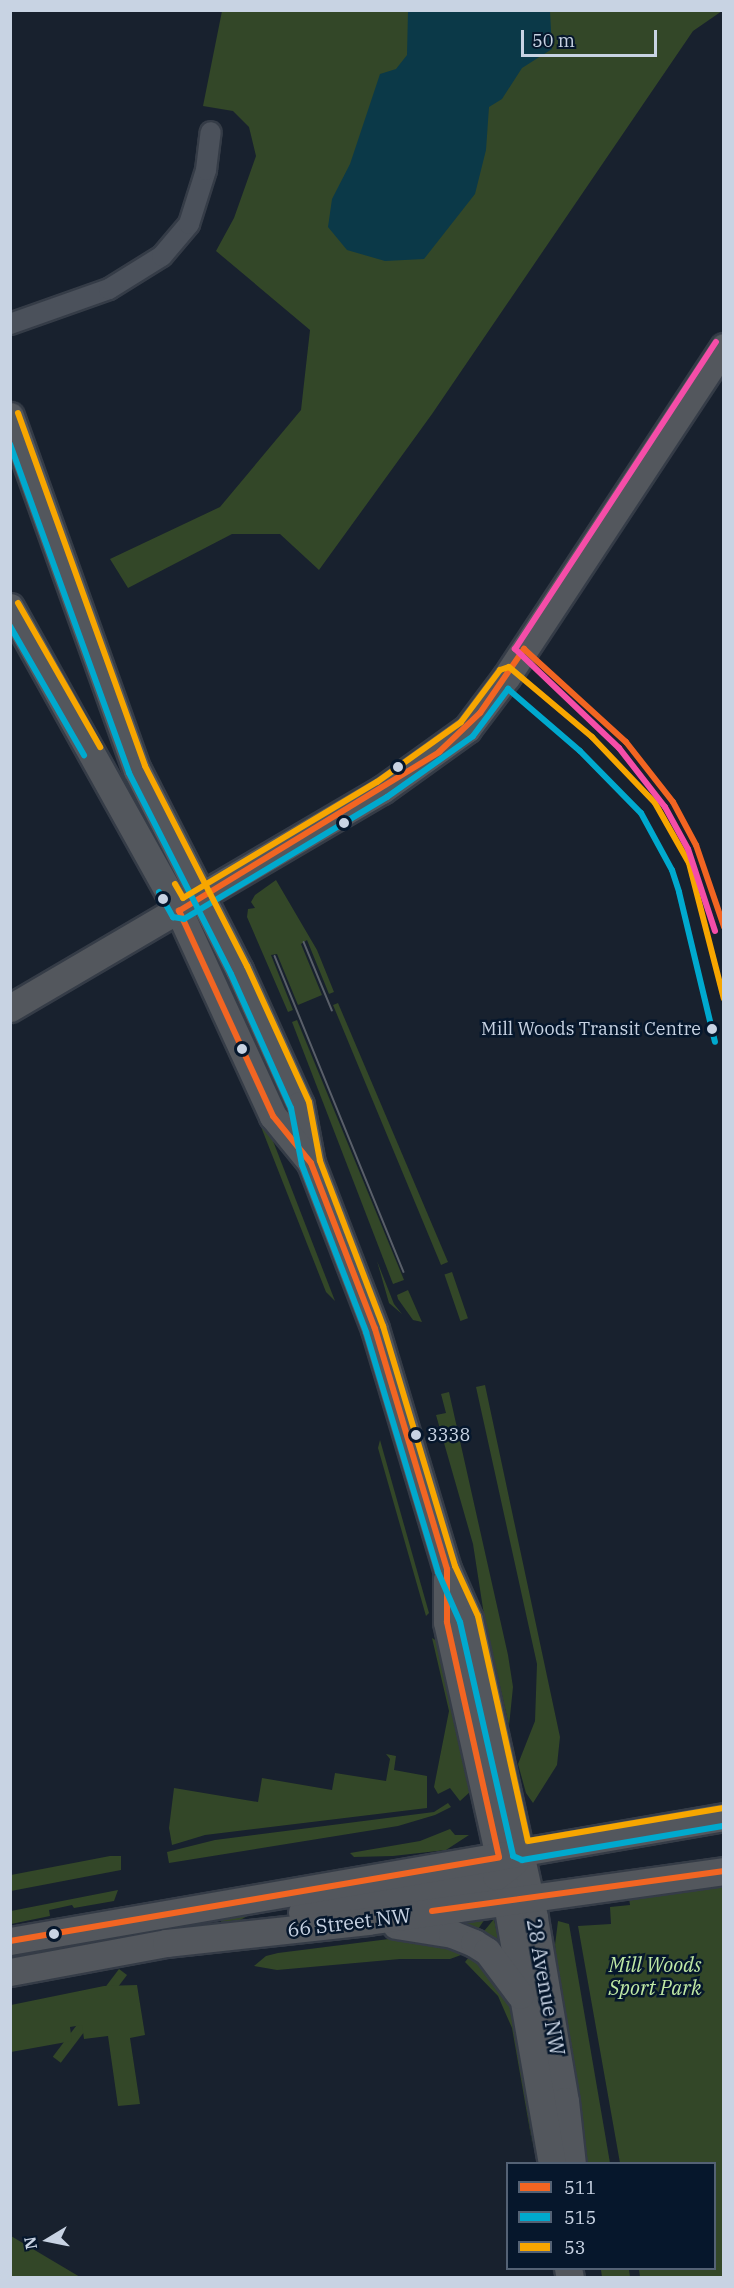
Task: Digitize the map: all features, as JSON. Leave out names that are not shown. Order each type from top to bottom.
[{"type":"street","points":[[10,324],[109,289],[162,255],[189,224],[206,170],[211,132]]},
{"type":"street","points":[[10,1008],[191,905],[391,784],[466,729],[507,676],[723,347]]},
{"type":"street","name":"28 Avenue NW","points":[[10,416],[137,770],[273,1116],[311,1163],[375,1329],[447,1569],[470,1618],[514,1874],[565,2101],[572,2162]]},
{"type":"street","points":[[10,475],[62,558]]},
{"type":"street","name":"28 Avenue NW","points":[[10,607],[191,905]]},
{"type":"street","name":"66 Street NW","points":[[10,1971],[126,1950],[368,1921],[514,1874],[723,1817]]},
{"type":"street","points":[[262,1932],[291,1914],[723,1833]]},
{"type":"street","name":"66 Street NW","points":[[10,1941],[514,1874],[723,1871]]},
{"type":"street","name":"28 Avenue NW","points":[[514,1874],[525,2003],[552,2162]]},
{"type":"street","points":[[368,1921],[452,1934],[474,1943],[487,1951],[525,2003]]},
{"type":"green space","points":[[222,11],[722,11],[693,31],[432,414],[319,570],[280,534],[232,534],[128,588],[110,559],[220,507],[301,410],[310,330],[216,251],[234,218],[256,156],[249,127],[233,111],[203,106]]},
{"type":"green space","points":[[276,880],[317,950],[334,992],[329,994],[307,940],[301,944],[322,995],[298,1005],[277,954],[271,955],[293,1010],[288,1012],[247,917],[248,909],[255,908],[251,902],[255,895]]},
{"type":"green space","points":[[338,1003],[448,1262],[441,1265],[333,1005]]},
{"type":"green space","points":[[297,1020],[404,1280],[393,1284],[292,1022]]},
{"type":"green space","points":[[239,1071],[263,1115],[335,1301],[326,1292]]},
{"type":"green space","points":[[377,1261],[394,1304],[402,1314],[389,1303]]},
{"type":"green space","points":[[452,1272],[468,1318],[460,1321],[444,1275]]},
{"type":"green space","points":[[408,1290],[422,1322],[413,1320],[398,1299],[397,1295]]},
{"type":"green space","points":[[485,1385],[560,1737],[557,1765],[533,1803],[526,1793],[518,1764],[535,1721],[537,1664],[476,1387]]},
{"type":"green space","points":[[449,1392],[508,1655],[513,1687],[509,1726],[484,1615],[473,1544],[436,1415],[446,1413],[441,1394]]},
{"type":"green space","points":[[380,1440],[429,1613],[426,1616],[378,1448]]},
{"type":"green space","points":[[432,1638],[437,1641],[471,1791],[460,1801],[450,1788],[438,1794],[434,1787],[449,1711]]},
{"type":"green space","points":[[386,1754],[396,1756],[394,1770],[427,1776],[427,1808],[205,1835],[172,1845],[169,1828],[174,1788],[258,1802],[262,1778],[332,1790],[335,1773],[386,1781],[390,1759]]},
{"type":"green space","points":[[448,1803],[451,1807],[435,1815],[398,1826],[169,1863],[167,1852],[215,1840],[434,1812]]},
{"type":"green space","points":[[450,1829],[455,1835],[469,1835],[446,1850],[393,1856],[354,1857],[350,1853],[420,1841]]},
{"type":"green space","points":[[110,1856],[121,1856],[121,1870],[11,1891],[11,1875]]},
{"type":"green space","name":"Mill Woods Sport Park","points":[[723,1885],[723,2277],[640,2277],[639,2270],[716,2270],[716,2162],[620,2162],[578,1926],[611,1924],[610,1907],[630,1905],[629,1898]]},
{"type":"green space","points":[[118,1890],[114,1901],[49,1910],[50,1916],[11,1924],[11,1911]]},
{"type":"green space","points":[[261,1909],[240,1920],[221,1922],[222,1917]]},
{"type":"green space","points":[[487,1916],[474,1935],[450,1922]]},
{"type":"green space","points":[[494,1919],[501,1953],[480,1936]]},
{"type":"green space","points":[[558,1921],[569,1924],[610,2162],[581,2162],[555,1945]]},
{"type":"green space","points":[[389,1939],[436,1943],[461,1952],[461,1955],[450,1959],[400,1959],[277,1970],[254,1966],[266,1956],[278,1953]]},
{"type":"green space","points":[[469,1957],[488,1971],[507,1998],[514,2018],[533,2148],[512,2028],[498,1996],[465,1962]]},
{"type":"green space","points":[[119,1969],[127,1975],[61,2063],[53,2057]]},
{"type":"green space","points":[[137,1985],[145,2035],[130,2038],[140,2104],[118,2106],[108,2036],[84,2039],[82,2025],[70,2027],[72,2041],[11,2052],[11,2005],[104,1986]]},
{"type":"green space","points":[[11,2236],[80,2277],[11,2277]]},
{"type":"green space","points":[[601,2270],[629,2270],[630,2277],[602,2277]]},
{"type":"water","points":[[408,11],[550,11],[552,49],[522,68],[502,99],[489,107],[486,150],[475,194],[424,259],[385,261],[347,250],[328,227],[332,199],[350,164],[380,74],[396,69],[407,55]]},
{"type":"tram line","points":[[304,942],[332,1010]]},
{"type":"tram line","points":[[275,956],[404,1272]]},
{"type":"transit line","points":[[715,931],[688,849],[665,807],[619,748],[515,649],[716,342]]},
{"type":"transit line","name":"53","points":[[18,413],[145,766],[247,966],[309,1102],[320,1161],[383,1326],[455,1566],[478,1616],[528,1841],[723,1808]]},
{"type":"transit line","name":"515","points":[[10,444],[129,773],[231,974],[291,1108],[302,1165],[366,1332],[438,1572],[460,1622],[513,1856],[522,1860],[724,1826]]},
{"type":"transit line","name":"53","points":[[18,603],[100,747]]},
{"type":"transit line","name":"515","points":[[10,626],[84,755]]},
{"type":"transit line","name":"511","points":[[10,1941],[499,1857],[447,1622],[447,1569],[375,1329],[311,1163],[273,1116],[179,911],[439,752],[480,713],[524,649],[626,742],[673,802],[696,845],[724,927]]},
{"type":"transit line","name":"53","points":[[175,884],[183,898],[377,782],[461,722],[500,670],[509,667],[592,737],[655,803],[689,863],[724,999]]},
{"type":"transit line","name":"515","points":[[159,892],[173,917],[184,919],[387,797],[473,736],[508,689],[580,751],[641,813],[672,870],[715,1042]]},
{"type":"transit line","name":"511","points":[[432,1911],[724,1871]]},
{"type":"place","name":"Mill Woods Transit Centre","points":[[712,1029]]},
{"type":"place","name":"3338","points":[[416,1435]]}]
